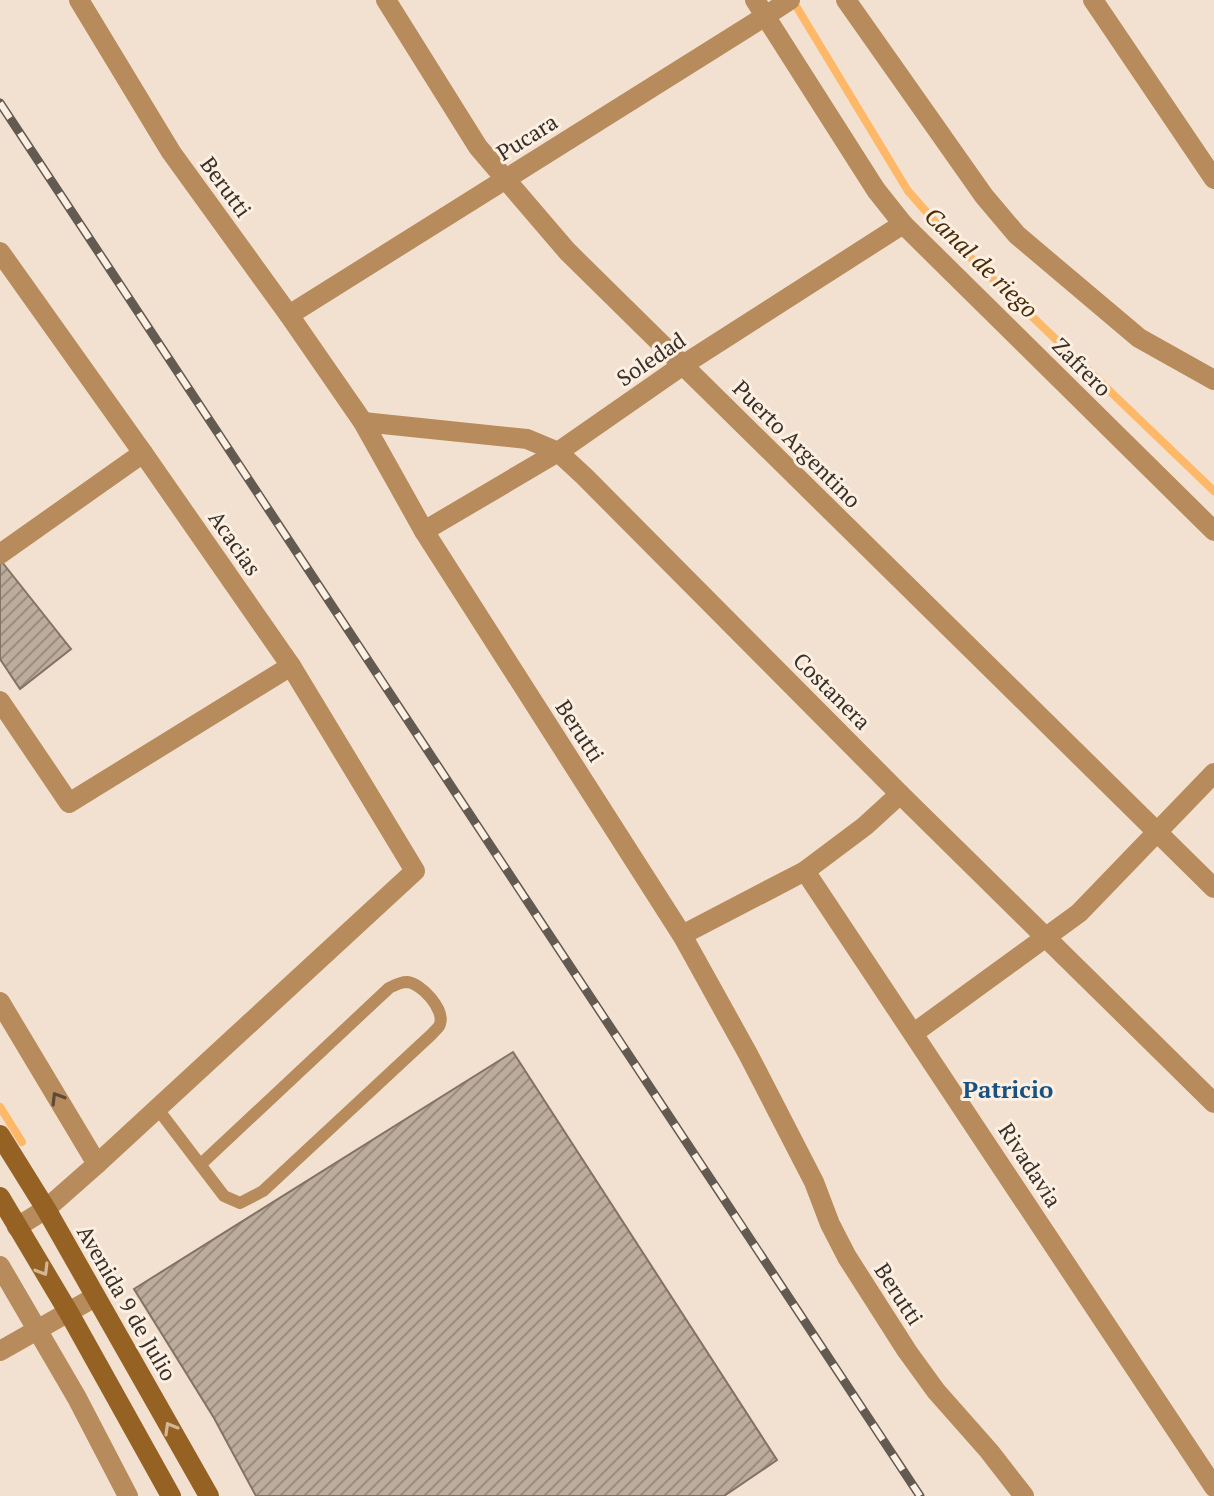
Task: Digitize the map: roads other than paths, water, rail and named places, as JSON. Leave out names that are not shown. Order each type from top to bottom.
[{"type":"main road","name":"Avenida 9 de Julio","points":[[0,1135],[46,1209],[209,1496]]},
{"type":"main road","points":[[0,1197],[171,1496]]},
{"type":"street","name":"Berutti","points":[[79,0],[171,152],[363,422],[424,531],[682,935],[814,1182],[847,1257],[936,1391],[1024,1496]]},
{"type":"street","name":"Puerto Argentino","points":[[386,0],[478,147],[567,251],[1214,888]]},
{"type":"street","name":"Pucara","points":[[289,315],[505,179],[760,9],[790,0]]},
{"type":"street","points":[[846,0],[984,196],[1017,235],[1139,338],[1209,372]]},
{"type":"street","points":[[1093,0],[1214,179]]},
{"type":"street","name":"Zafrero","points":[[760,9],[876,190],[903,224],[1214,531]]},
{"type":"street","name":"Soledad","points":[[424,531],[558,452],[683,365],[903,224]]},
{"type":"street","name":"Acacias","points":[[0,252],[291,666],[415,871],[157,1108]]},
{"type":"street","name":"Costanera","points":[[363,422],[527,439],[558,452],[1214,1103]]},
{"type":"street","points":[[0,554],[143,453]]},
{"type":"street","points":[[0,701],[69,803],[291,666]]},
{"type":"street","points":[[914,1033],[1079,913],[1214,773]]},
{"type":"street","points":[[682,935],[805,871],[865,826],[900,794]]},
{"type":"street","name":"Rivadavia","points":[[805,871],[1214,1487]]},
{"type":"street","points":[[0,1002],[97,1164]]},
{"type":"street","points":[[17,1227],[46,1209],[157,1108]]},
{"type":"street","points":[[0,1266],[77,1398],[128,1496]]},
{"type":"street","points":[[0,1351],[95,1297]]},
{"type":"lane","points":[[157,1108],[200,1165],[224,1196],[240,1203],[263,1191],[432,1034],[441,1023],[440,1012],[432,1000],[420,986],[410,982],[389,988],[200,1165]]},
{"type":"waterway","name":"Canal de riego","points":[[793,1],[908,191],[946,234],[1214,491]]},
{"type":"waterway","name":"Canal de riego","points":[[0,1107],[22,1142]]},
{"type":"railway","points":[[0,103],[920,1496]]},
{"type":"district","name":"Patricio","points":[[1008,1090]]}]
